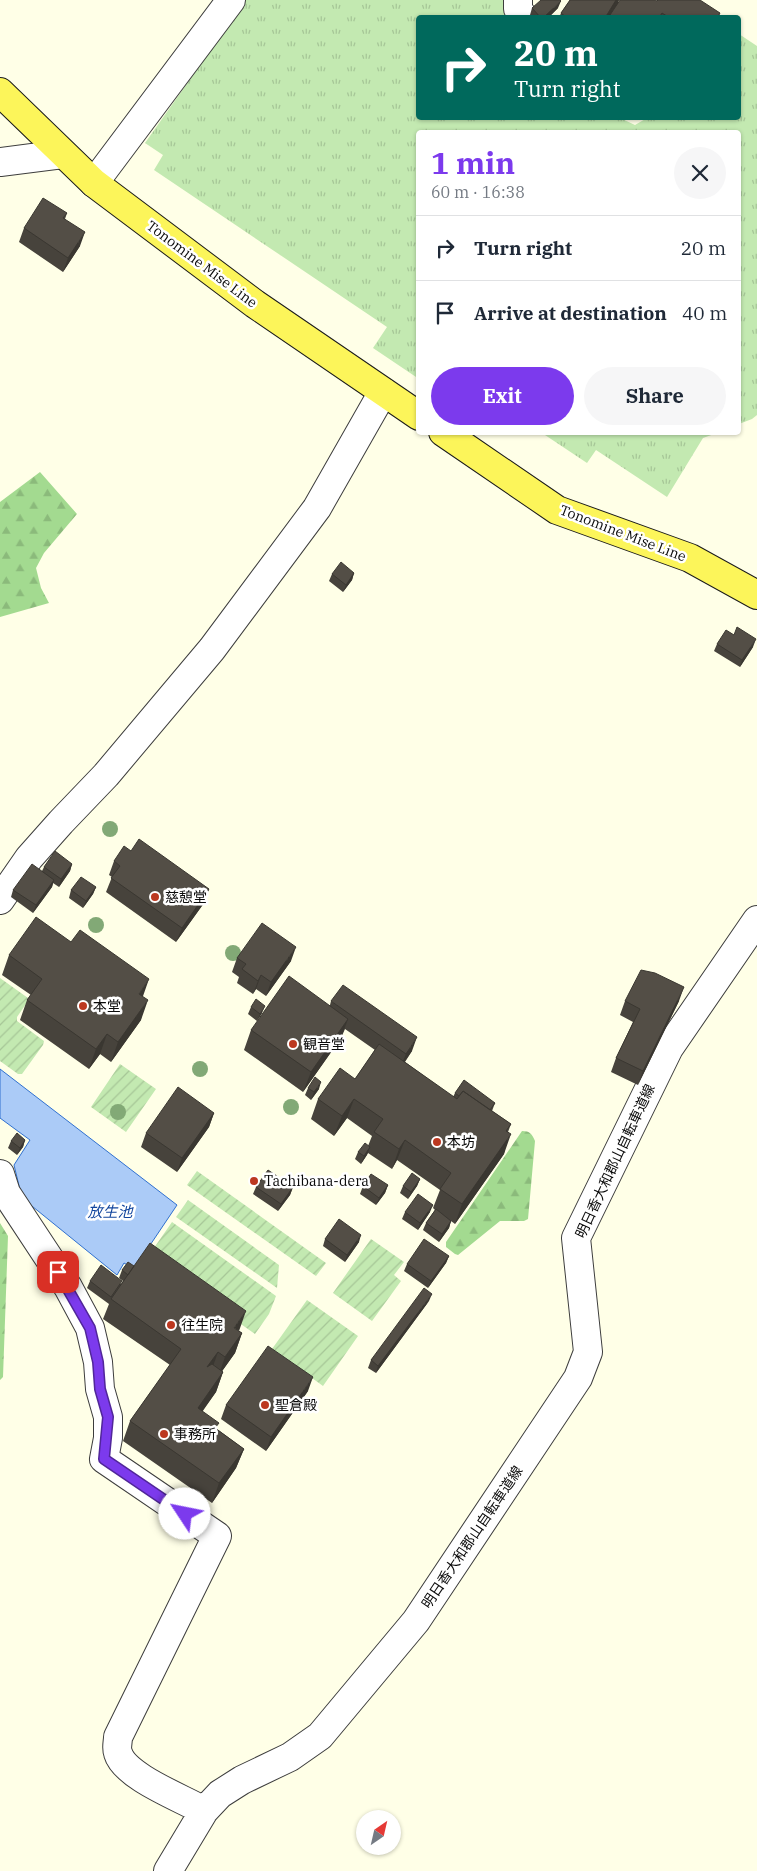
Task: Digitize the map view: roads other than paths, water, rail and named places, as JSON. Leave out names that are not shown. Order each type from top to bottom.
[{"type":"main road","name":"Tonomine Mise Line","points":[[0,92],[94,183],[255,304],[416,414]]},
{"type":"main road","name":"Tonomine Mise Line","points":[[447,435],[557,510],[690,558],[757,595]]},
{"type":"street","points":[[94,183],[231,0]]},
{"type":"street","points":[[518,0],[518,9],[522,15]]},
{"type":"street","points":[[0,162],[63,154]]},
{"type":"street","points":[[0,900],[29,858],[60,822],[106,775],[212,649],[317,508],[383,392]]},
{"type":"street","name":"明日香大和郡山自転車道線","points":[[168,1871],[204,1811],[220,1794],[242,1780],[290,1757],[320,1736],[416,1622],[578,1378],[588,1352],[576,1238],[669,1048],[757,920]]},
{"type":"street","points":[[0,1174],[6,1193],[68,1287],[90,1328],[98,1362],[100,1389],[108,1417],[104,1459],[218,1536],[118,1737],[117,1752],[124,1766],[153,1785],[204,1811]]},
{"type":"water","name":"放生池","points":[[0,1069],[177,1205],[134,1269],[124,1263],[117,1275],[22,1198],[14,1165],[30,1140],[0,1118]]},
{"type":"place","name":"慈憩堂","points":[[155,897]]},
{"type":"place","name":"本堂","points":[[83,1006]]},
{"type":"place","name":"観音堂","points":[[293,1044]]},
{"type":"place","name":"本坊","points":[[437,1142]]},
{"type":"place","name":"Tachibana-dera","points":[[254,1181]]},
{"type":"place","name":"往生院","points":[[171,1325]]},
{"type":"place","name":"聖倉殿","points":[[265,1405]]},
{"type":"place","name":"事務所","points":[[164,1434]]}]
